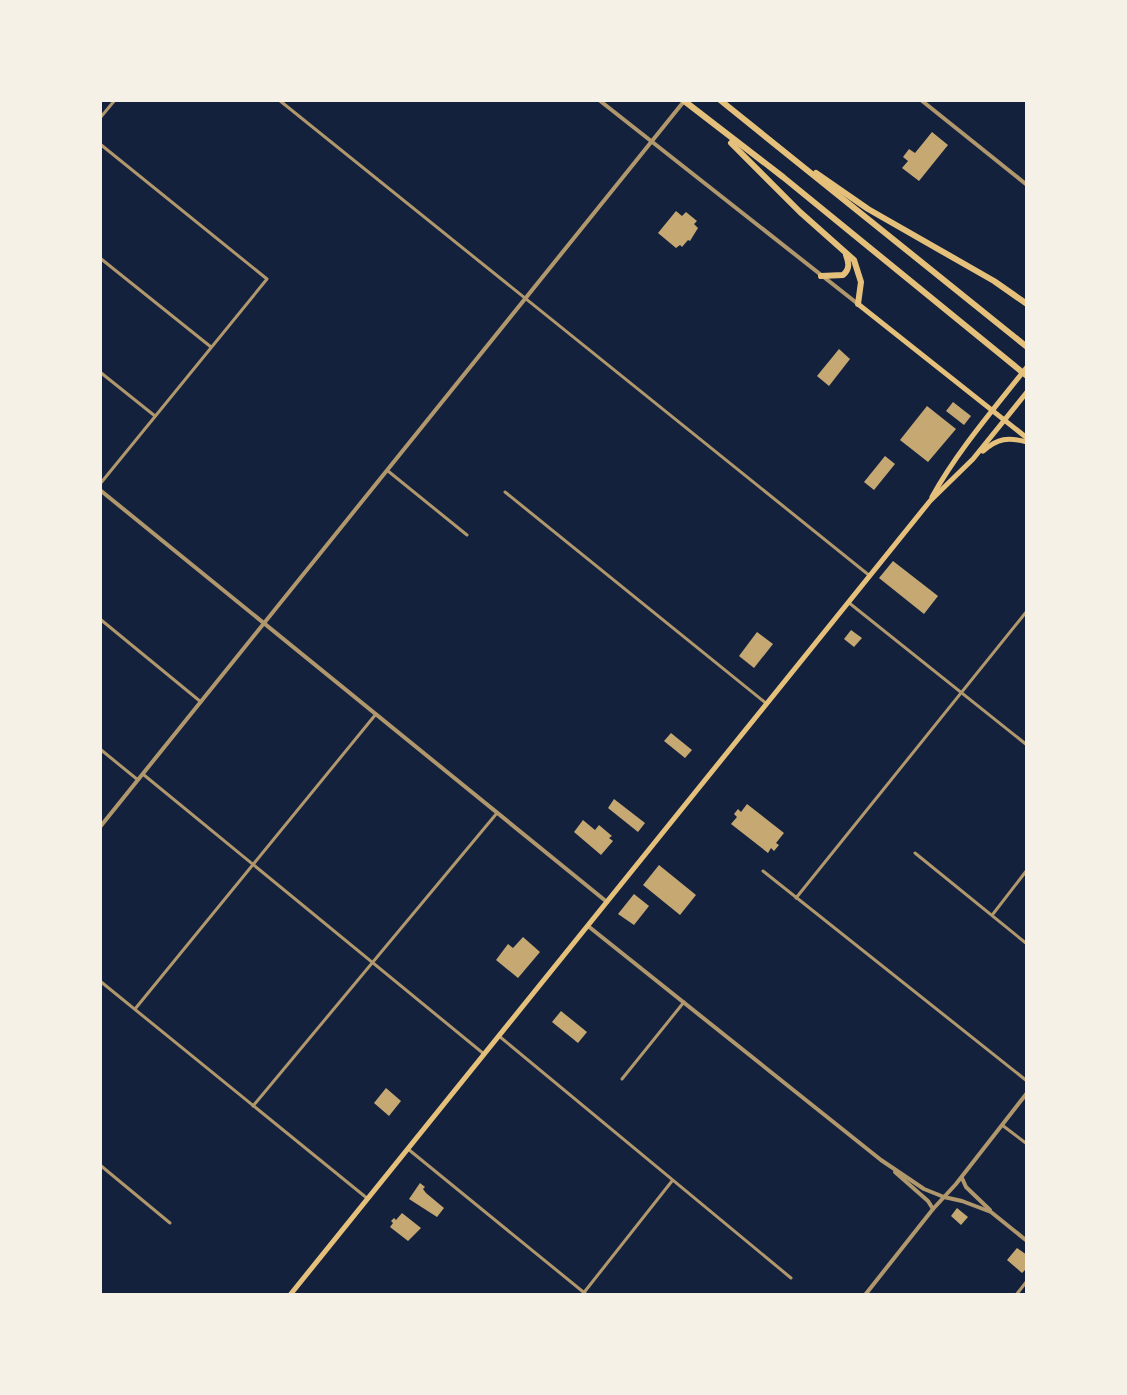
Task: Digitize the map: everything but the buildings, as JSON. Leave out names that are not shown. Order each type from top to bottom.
[{"type":"highway","points":[[684,100],[1027,376]]},
{"type":"highway","points":[[720,100],[1024,345]]},
{"type":"highway","points":[[715,126],[800,212],[854,260],[861,282],[858,304]]},
{"type":"highway","points":[[777,146],[868,209],[1027,301]]},
{"type":"highway","points":[[821,276],[846,273],[849,262],[845,252]]},
{"type":"main road","points":[[858,304],[1027,440]]},
{"type":"main road","points":[[930,501],[963,447],[1027,367]]},
{"type":"main road","points":[[973,459],[1027,392]]},
{"type":"main road","points":[[290,1295],[930,501],[993,443],[1009,438],[1027,440]]},
{"type":"street","points":[[100,118],[115,100]]},
{"type":"street","points":[[279,100],[870,576]]},
{"type":"street","points":[[599,100],[858,304]]},
{"type":"street","points":[[100,827],[684,100]]},
{"type":"street","points":[[921,100],[1027,185]]},
{"type":"street","points":[[100,144],[267,279],[100,487],[607,902]]},
{"type":"street","points":[[100,258],[211,347]]},
{"type":"street","points":[[100,372],[155,416]]},
{"type":"street","points":[[388,471],[467,535]]},
{"type":"street","points":[[505,492],[767,704]]},
{"type":"street","points":[[848,602],[1027,745]]},
{"type":"street","points":[[796,898],[1027,611]]},
{"type":"street","points":[[100,619],[201,702]]},
{"type":"street","points":[[135,1009],[376,714]]},
{"type":"street","points":[[100,749],[138,780]]},
{"type":"street","points":[[143,774],[484,1054]]},
{"type":"street","points":[[253,1106],[497,813]]},
{"type":"street","points":[[915,853],[1027,944]]},
{"type":"street","points":[[991,916],[1027,870]]},
{"type":"street","points":[[763,871],[1027,1081]]},
{"type":"street","points":[[588,926],[881,1160],[933,1209]]},
{"type":"street","points":[[100,981],[368,1199]]},
{"type":"street","points":[[622,1079],[684,1002]]},
{"type":"street","points":[[499,1036],[791,1278]]},
{"type":"street","points":[[865,1295],[1027,1093]]},
{"type":"street","points":[[1002,1125],[1027,1144]]},
{"type":"street","points":[[408,1149],[584,1294],[672,1181]]},
{"type":"street","points":[[881,1160],[924,1189],[991,1212]]},
{"type":"street","points":[[100,1165],[170,1223]]},
{"type":"street","points":[[961,1177],[966,1187],[991,1212],[1027,1241]]},
{"type":"street","points":[[1016,1295],[1027,1281]]}]
